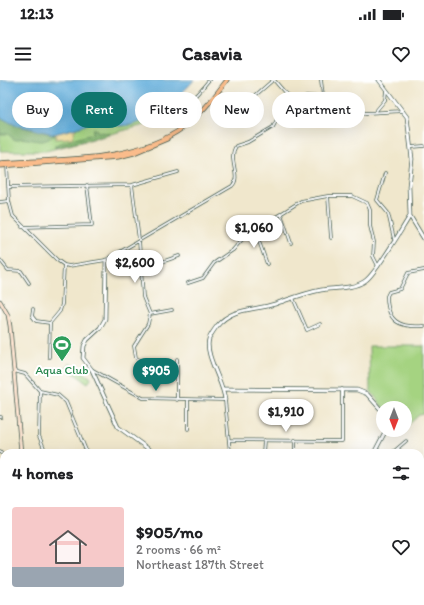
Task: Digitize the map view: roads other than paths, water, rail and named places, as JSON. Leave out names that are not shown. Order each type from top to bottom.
[{"type":"main road","points":[[0,163],[7,164],[118,157],[134,153],[161,142],[175,133],[199,114],[227,80]]},
{"type":"main road","points":[[0,166],[7,164]]},
{"type":"main road","points":[[0,301],[9,320],[21,449]]},
{"type":"street","points":[[200,92],[209,80]]},
{"type":"street","points":[[260,92],[274,80],[284,92]]},
{"type":"street","points":[[321,80],[322,92]]},
{"type":"street","points":[[379,80],[404,111],[408,124],[412,147],[412,167],[408,194],[410,216],[424,239]]},
{"type":"street","points":[[375,112],[385,100],[386,88]]},
{"type":"street","points":[[365,113],[404,111]]},
{"type":"street","points":[[7,164],[9,202],[13,216],[22,227],[57,260],[64,265],[76,265],[106,260],[235,184],[236,178],[232,158],[236,146],[248,142],[272,128]]},
{"type":"street","points":[[412,147],[424,146]]},
{"type":"street","points":[[8,187],[132,185],[178,172]]},
{"type":"street","points":[[385,174],[377,200],[388,213],[394,239]]},
{"type":"street","points":[[22,227],[92,225],[87,185]]},
{"type":"street","points":[[132,185],[139,240],[143,297],[150,314],[148,324],[134,346],[134,352],[136,358],[146,363]]},
{"type":"street","points":[[188,283],[203,278],[214,264],[233,250],[245,236],[301,201],[328,196],[352,196],[367,203],[370,210],[370,226],[374,242],[373,256],[378,266]]},
{"type":"street","points":[[328,196],[331,238]]},
{"type":"street","points":[[0,202],[9,202]]},
{"type":"street","points":[[281,214],[291,243]]},
{"type":"street","points":[[230,449],[224,389],[218,378],[209,347],[212,333],[230,314],[241,310],[268,306],[315,292],[360,284],[369,278],[378,266],[410,216]]},
{"type":"street","points":[[255,230],[267,264]]},
{"type":"street","points":[[141,269],[179,256]]},
{"type":"street","points":[[0,260],[8,270],[21,271],[29,283]]},
{"type":"street","points":[[106,260],[104,319],[102,326],[87,340],[83,348],[83,358],[92,370],[118,427],[148,449]]},
{"type":"street","points":[[49,357],[50,323],[60,311],[62,304],[64,265]]},
{"type":"street","points":[[424,270],[408,273],[400,289],[390,292],[387,296],[387,301],[389,312],[400,325],[424,326]]},
{"type":"street","points":[[294,298],[307,330],[320,324]]},
{"type":"street","points":[[33,309],[32,316],[36,321],[50,323]]},
{"type":"street","points":[[150,314],[172,310]]},
{"type":"street","points":[[177,359],[177,400]]},
{"type":"street","points":[[92,370],[143,398],[225,400]]},
{"type":"street","points":[[14,371],[25,374],[40,391],[58,395],[66,402],[84,449]]},
{"type":"street","points":[[224,389],[342,389],[363,392],[376,405]]},
{"type":"street","points":[[229,440],[342,441],[342,389]]},
{"type":"street","points":[[40,391],[39,436],[44,449]]},
{"type":"street","points":[[188,400],[188,429]]},
{"type":"street","points":[[376,449],[382,437]]},
{"type":"street","points":[[263,449],[264,440]]},
{"type":"street","points":[[295,440],[295,449]]},
{"type":"street","points":[[398,448],[406,441]]},
{"type":"water","points":[[0,80],[194,80],[182,92],[135,92],[135,124],[131,125],[127,125],[127,92],[71,92],[71,128],[76,128],[54,134],[28,128],[63,128],[63,92],[12,92],[12,123],[0,117]]},
{"type":"place","name":"Aqua Club","points":[[62,362]]}]
